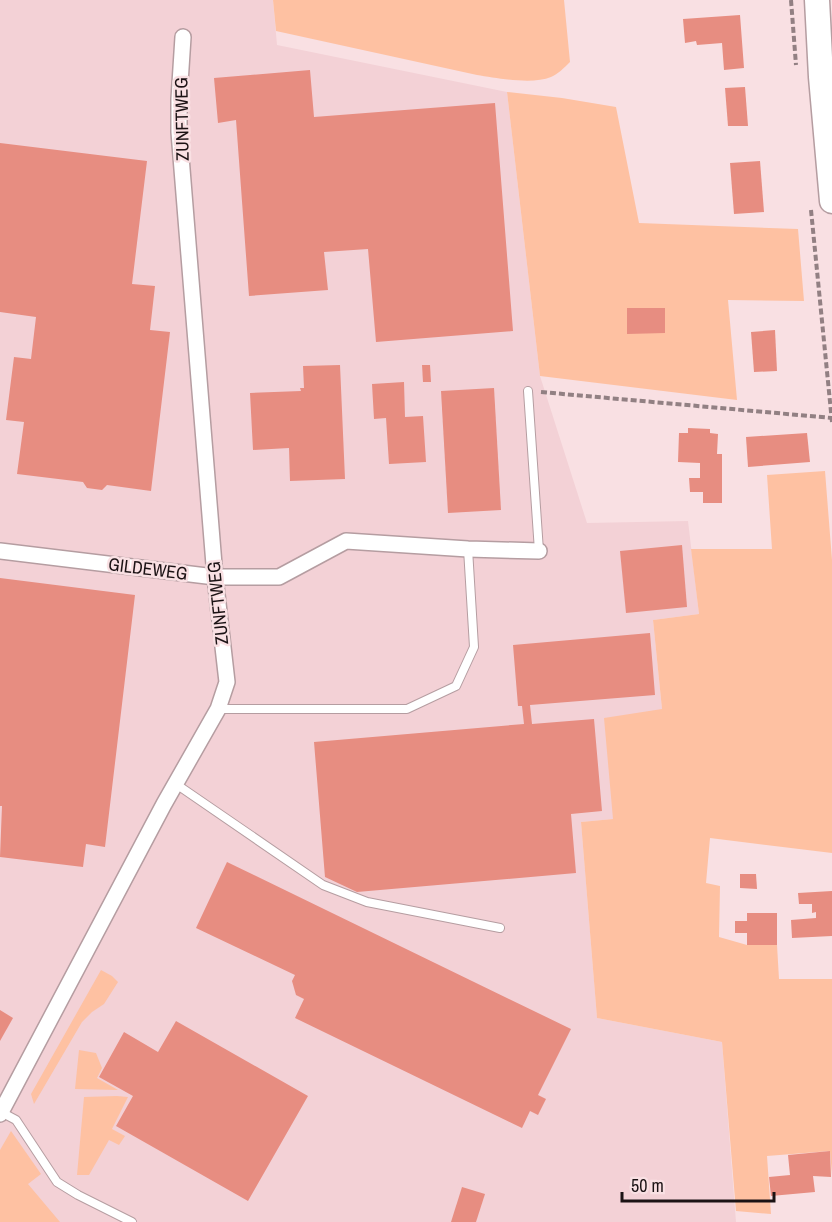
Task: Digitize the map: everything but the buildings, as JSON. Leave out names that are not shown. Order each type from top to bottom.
[{"type":"main road","points":[[817,0],[832,201]]},
{"type":"street","name":"ZUNFTWEG","points":[[1,1113],[176,784],[218,710],[227,682],[215,577],[179,132],[183,37]]},
{"type":"street","name":"GILDEWEG","points":[[0,551],[215,577],[279,577],[346,541],[539,551]]},
{"type":"lane","points":[[528,391],[539,551]]},
{"type":"lane","points":[[218,710],[407,709],[456,686],[474,646],[468,549]]},
{"type":"lane","points":[[176,784],[322,885],[367,902],[500,928]]},
{"type":"lane","points":[[1,1113],[16,1120],[57,1182],[132,1222]]},
{"type":"path","points":[[528,391],[832,418]]},
{"type":"shaded area","points":[[0,0],[273,0],[277,45],[507,92],[540,376],[587,523],[688,521],[699,614],[653,620],[662,709],[613,819],[581,822],[597,1018],[722,1042],[736,1222],[0,1222]]},
{"type":"shaded area","points":[[273,0],[564,0],[570,62],[556,74],[543,79],[514,80],[477,75],[276,31]]},
{"type":"shaded area","points":[[507,92],[616,107],[639,223],[798,229],[804,301],[728,300],[737,400],[540,376]]},
{"type":"shaded area","points":[[825,471],[832,560],[832,853],[710,838],[706,883],[720,886],[719,937],[747,945],[777,945],[779,979],[832,979],[832,1175],[830,1151],[767,1156],[771,1214],[736,1211],[722,1042],[597,1018],[581,822],[613,819],[604,718],[662,709],[653,620],[699,614],[691,549],[772,549],[767,475]]},
{"type":"shaded area","points":[[101,970],[118,982],[104,1004],[82,1022],[34,1104],[31,1094]]},
{"type":"shaded area","points":[[79,1050],[96,1053],[102,1068],[97,1078],[118,1090],[75,1089]]},
{"type":"shaded area","points":[[84,1097],[128,1097],[112,1129],[125,1136],[119,1145],[109,1140],[89,1175],[77,1175]]},
{"type":"shaded area","points":[[11,1131],[41,1174],[28,1184],[60,1222],[0,1222],[0,1150]]}]
